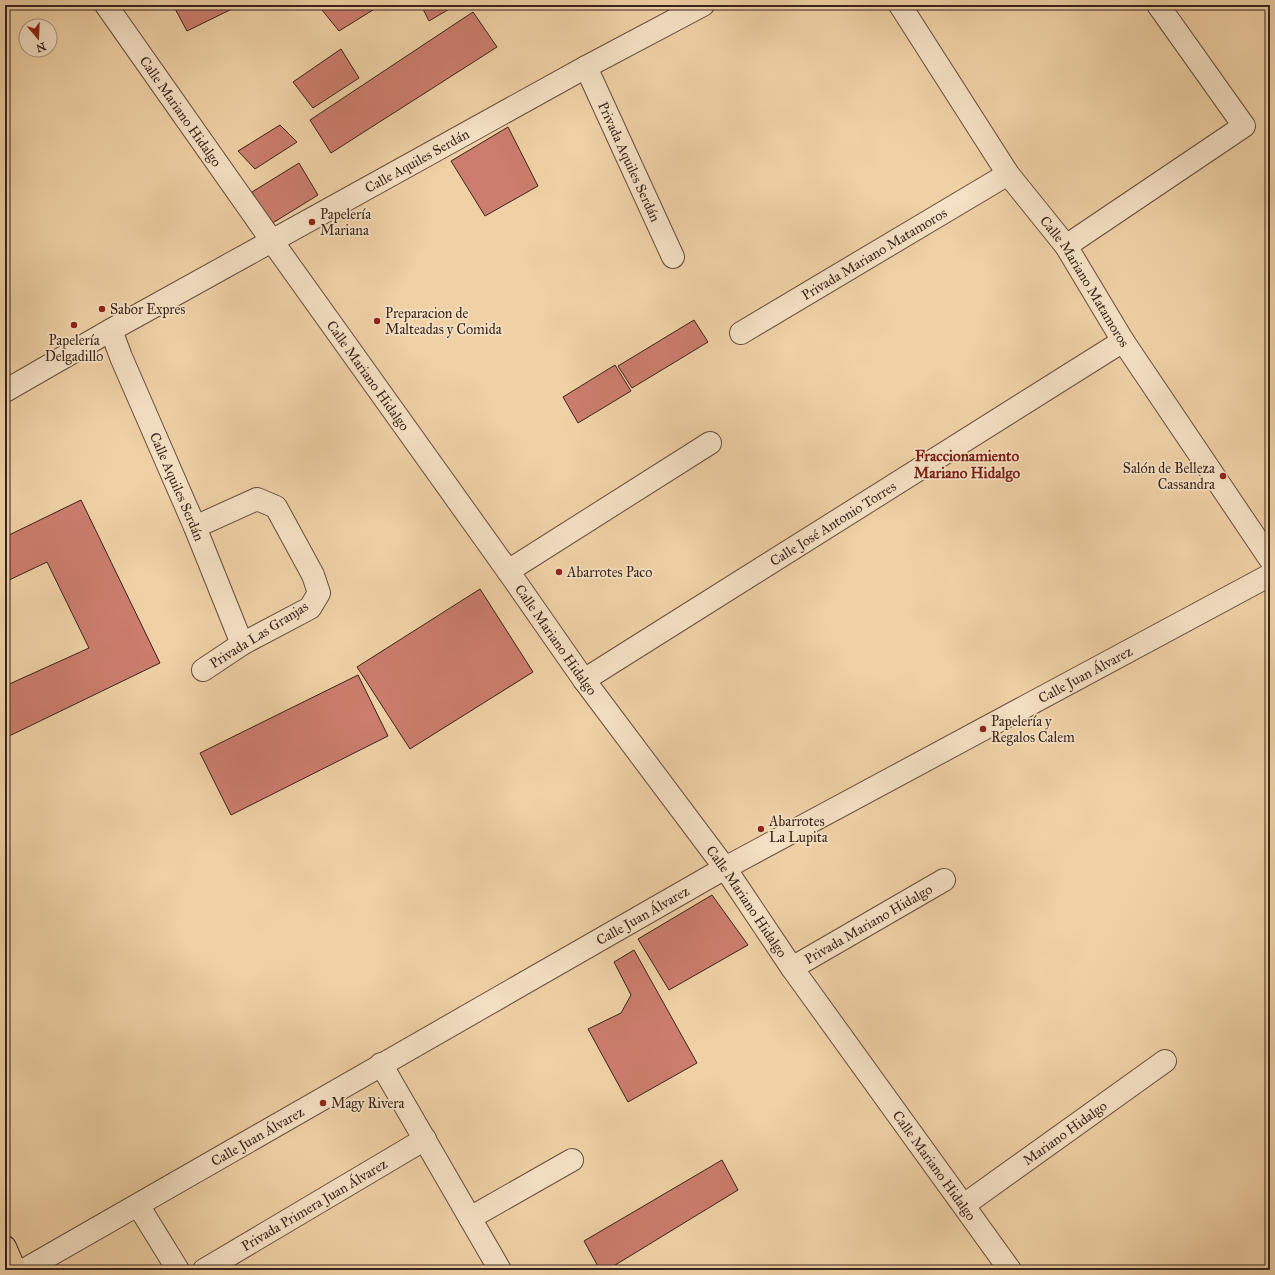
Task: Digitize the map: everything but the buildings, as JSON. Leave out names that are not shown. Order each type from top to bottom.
[{"type":"main road","points":[[5,1247],[16,1270]]},
{"type":"street","name":"Calle Mariano Hidalgo","points":[[106,5],[584,680],[725,868],[792,968],[1010,1270]]},
{"type":"street","name":"Calle Aquiles Serdán","points":[[5,391],[111,330],[586,67],[703,5]]},
{"type":"street","name":"Calle Mariano Matamoros","points":[[900,5],[1008,174],[1066,246],[1123,341],[1270,559]]},
{"type":"street","points":[[1066,246],[1244,126],[1158,5]]},
{"type":"street","name":"Privada Aquiles Serdán","points":[[586,67],[673,257]]},
{"type":"street","name":"Privada Mariano Matamoros","points":[[740,333],[1008,174]]},
{"type":"street","name":"Calle Aquiles Serdán","points":[[111,330],[121,357],[195,527],[242,644]]},
{"type":"street","name":"Calle José Antonio Torres","points":[[584,680],[1123,341]]},
{"type":"street","points":[[508,571],[710,443]]},
{"type":"street","name":"Privada Las Granjas","points":[[195,527],[257,499],[276,507],[313,575],[319,593],[310,608],[242,644],[203,670]]},
{"type":"street","name":"Calle Juan Álvarez","points":[[24,1270],[725,868],[1270,575]]},
{"type":"street","name":"Privada Mariano Hidalgo","points":[[792,968],[944,880]]},
{"type":"street","name":"Mariano Hidalgo","points":[[964,1205],[1165,1061]]},
{"type":"street","points":[[381,1064],[500,1270]]},
{"type":"street","name":"Privada Primera Juan Álvarez","points":[[204,1270],[425,1139]]},
{"type":"street","points":[[470,1218],[572,1160]]},
{"type":"street","points":[[138,1205],[178,1270]]},
{"type":"place","name":"Papelería Mariana","points":[[312,222]]},
{"type":"place","name":"Sabor Expres","points":[[102,309]]},
{"type":"place","name":"Preparacion de Malteadas y Comida","points":[[377,321]]},
{"type":"place","name":"Papelería Delgadillo","points":[[74,325]]},
{"type":"place","name":"Salón de Belleza Cassandra","points":[[1223,476]]},
{"type":"place","name":"Abarrotes Paco","points":[[559,572]]},
{"type":"place","name":"Papelería y Regalos Calem","points":[[983,729]]},
{"type":"place","name":"Abarrotes La Lupita","points":[[761,829]]},
{"type":"place","name":"Magy Rivera","points":[[323,1103]]},
{"type":"district","name":"Fraccionamiento Mariano Hidalgo","points":[[967,464]]}]
